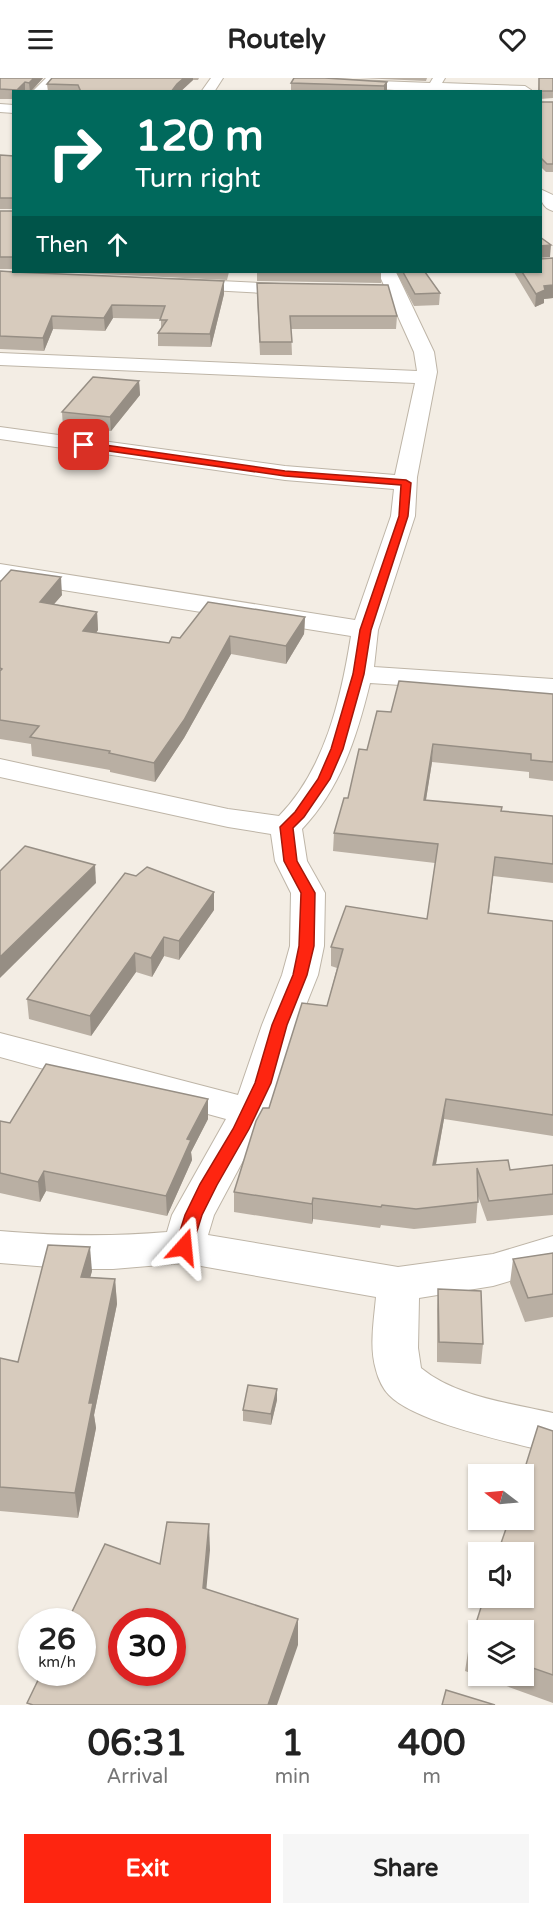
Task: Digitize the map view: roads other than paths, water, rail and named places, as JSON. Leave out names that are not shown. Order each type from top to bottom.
[{"type":"street","points":[[40,90],[53,78]]},
{"type":"street","points":[[308,78],[329,82],[436,86],[525,86]]},
{"type":"street","points":[[542,195],[553,206]]},
{"type":"street","points":[[0,768],[228,819],[286,827],[300,815],[324,779],[337,749],[359,674],[365,630],[404,516],[406,483],[426,377],[424,352],[390,279]]},
{"type":"street","points":[[165,284],[317,290]]},
{"type":"street","points":[[0,358],[426,377]]},
{"type":"street","points":[[0,433],[285,473],[406,483]]},
{"type":"street","points":[[0,572],[365,630]]},
{"type":"street","points":[[359,674],[553,687]]},
{"type":"street","points":[[184,1247],[194,1215],[263,1083],[280,1025],[300,975],[307,946],[308,893],[291,861],[286,827]]},
{"type":"street","points":[[0,1045],[249,1112]]},
{"type":"street","points":[[0,1246],[74,1253],[113,1253],[184,1247],[398,1284],[493,1270],[553,1252]]},
{"type":"street","points":[[398,1284],[397,1359],[403,1379],[430,1399],[553,1433]]}]
